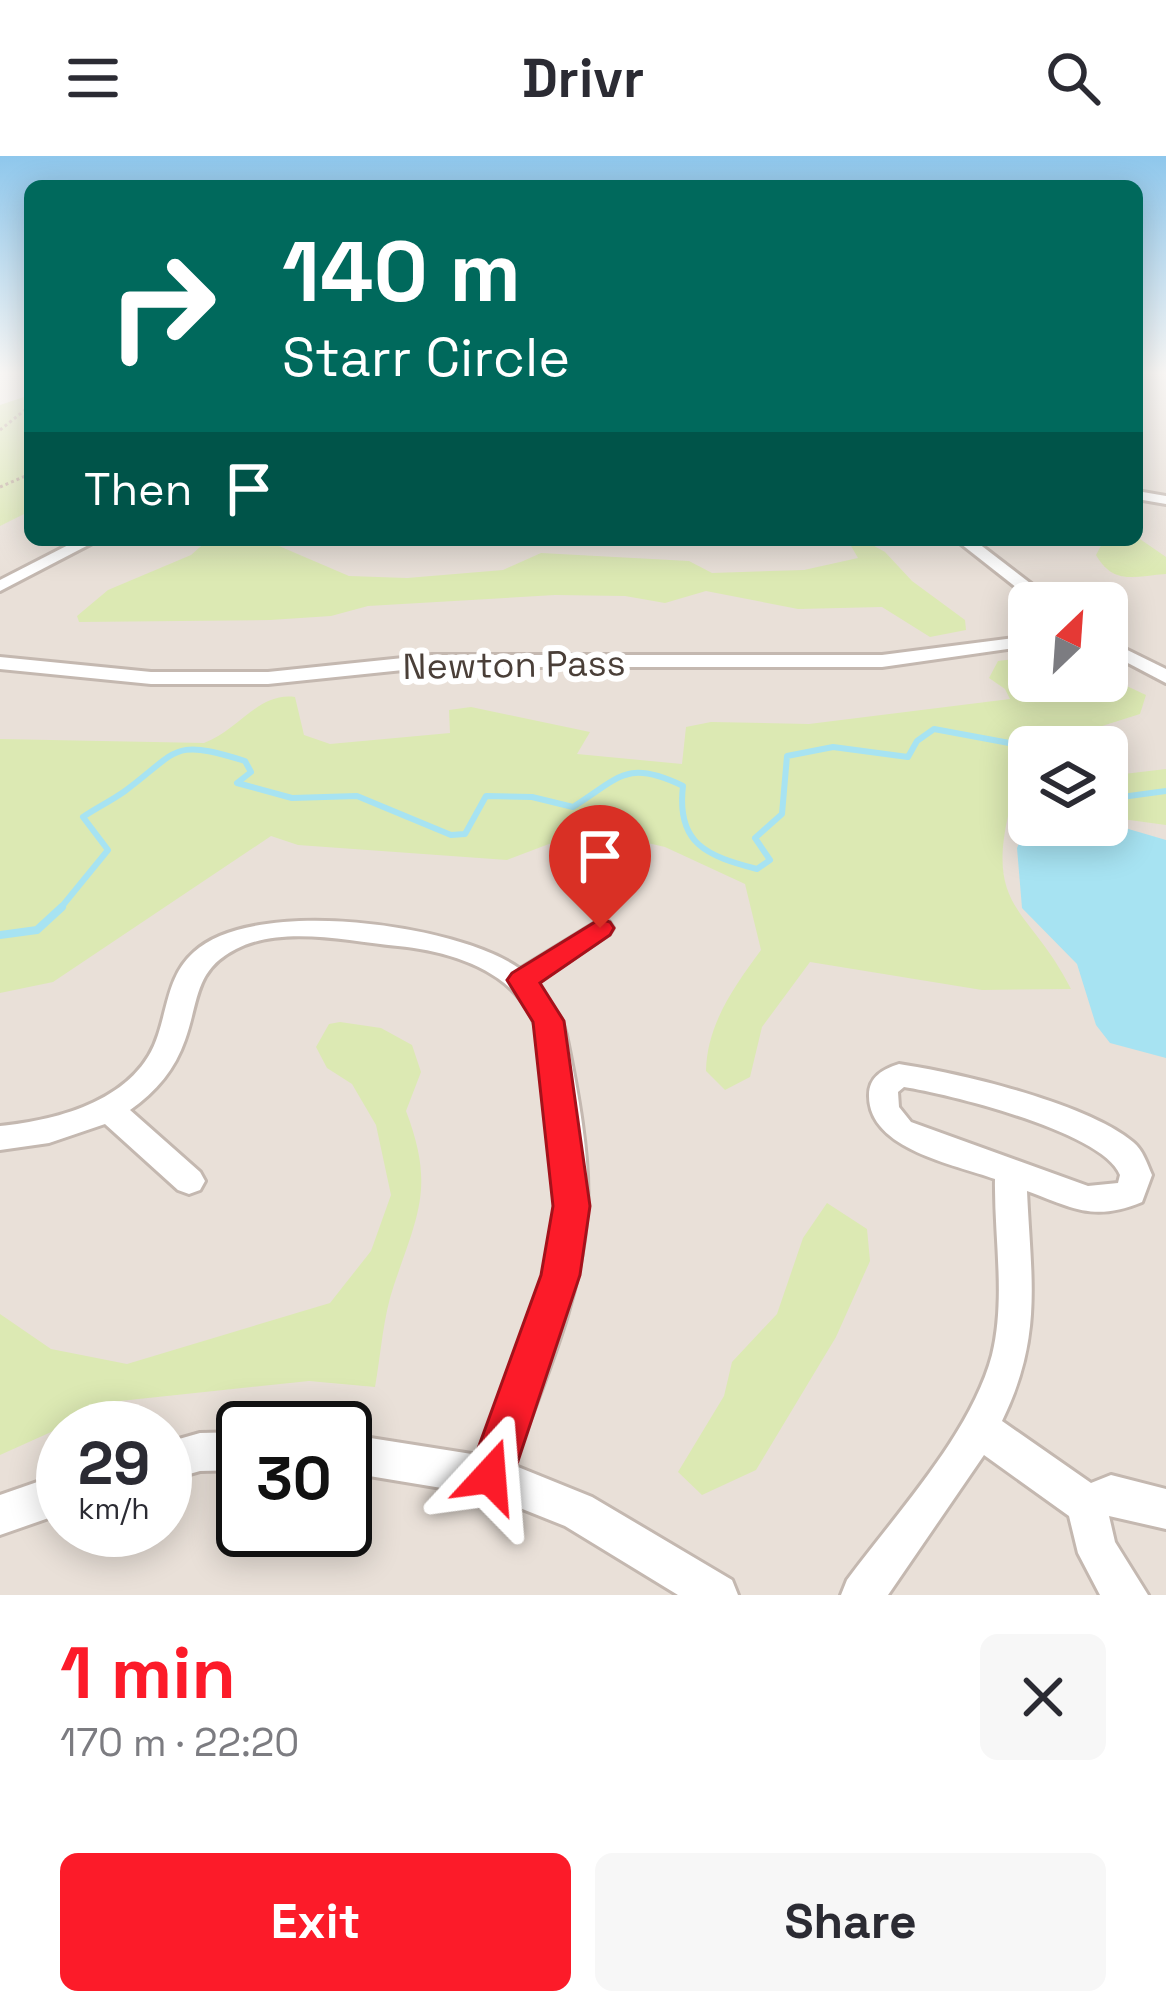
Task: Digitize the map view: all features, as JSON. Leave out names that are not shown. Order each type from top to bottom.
[{"type":"street","points":[[0,586],[78,546]]},
{"type":"street","points":[[972,546],[1019,582]]},
{"type":"street","name":"Newton Pass","points":[[0,663],[151,678],[268,678],[432,662],[882,661],[1008,644]]},
{"type":"street","points":[[1128,656],[1166,677]]},
{"type":"street","points":[[0,1138],[34,1137],[109,1109],[158,1066],[171,1042],[182,982],[208,953],[238,937],[272,928],[414,938],[470,952],[523,980],[549,1021],[572,1206],[560,1275],[490,1476]]},
{"type":"street","points":[[523,980],[600,928]]},
{"type":"street","points":[[899,1076],[938,1079],[1102,1137],[1127,1154],[1136,1175],[1131,1192],[1112,1200],[1088,1200],[1011,1172],[900,1131],[884,1110],[883,1087],[899,1076]]},
{"type":"street","points":[[109,1109],[189,1181]]},
{"type":"street","points":[[862,1595],[979,1428],[1007,1372],[1015,1323],[1011,1172]]},
{"type":"street","points":[[979,1428],[1088,1505]]},
{"type":"street","points":[[372,1457],[490,1476],[578,1511],[718,1595]]},
{"type":"street","points":[[1088,1505],[1112,1495],[1166,1509]]},
{"type":"street","points":[[0,1515],[36,1502]]},
{"type":"street","points":[[1088,1505],[1090,1535],[1106,1573],[1126,1595]]},
{"type":"shaded area","points":[[1143,439],[1166,439],[1166,1595],[0,1595],[0,514],[24,504],[24,546],[1143,546]]},
{"type":"green space","points":[[0,439],[24,439],[24,514],[0,526]]},
{"type":"green space","points":[[1143,541],[1166,557],[1166,574],[1118,575],[1096,555],[1101,546],[1143,546]]},
{"type":"green space","points":[[201,546],[279,546],[349,576],[407,578],[503,570],[541,553],[689,561],[712,573],[804,570],[858,558],[851,546],[874,546],[965,620],[966,630],[930,637],[882,607],[798,609],[706,591],[665,603],[625,596],[555,595],[368,606],[331,616],[270,620],[79,622],[77,616],[108,590],[191,555]]},
{"type":"green space","points":[[1008,660],[1008,695],[989,678],[998,661]]},
{"type":"green space","points":[[1128,687],[1146,695],[1140,714],[1102,726],[1008,726],[1006,886],[1071,989],[982,990],[810,962],[762,1027],[750,1077],[725,1090],[706,1071],[711,1037],[732,992],[761,950],[745,884],[665,847],[609,834],[549,844],[507,860],[298,845],[271,836],[53,982],[0,993],[0,739],[204,743],[270,700],[295,697],[304,735],[330,744],[450,733],[449,710],[471,707],[590,732],[577,754],[682,764],[686,727],[711,722],[809,724],[1008,699],[1128,702]]},
{"type":"green space","points":[[1166,769],[1166,825],[1128,820],[1128,774]]},
{"type":"green space","points":[[329,1024],[381,1028],[412,1045],[421,1072],[406,1111],[420,1160],[420,1200],[387,1309],[375,1387],[309,1381],[120,1401],[36,1401],[36,1439],[0,1455],[0,1314],[51,1349],[127,1364],[330,1303],[371,1251],[391,1195],[376,1125],[352,1084],[327,1068],[316,1047]]},
{"type":"green space","points":[[827,1203],[867,1229],[870,1261],[836,1337],[756,1470],[702,1495],[678,1472],[724,1396],[732,1362],[777,1314],[803,1238]]},
{"type":"water","points":[[1128,829],[1166,840],[1166,1058],[1110,1043],[1096,1025],[1077,964],[1022,908],[1017,848],[1128,846]]},
{"type":"waterway","points":[[60,909],[108,850],[83,817],[168,757],[189,750],[245,761],[251,772],[237,783],[292,798],[357,796],[451,835],[465,834],[486,796],[532,797],[573,807],[625,775],[649,774],[683,786],[685,822],[699,844],[723,859],[757,869],[770,860],[755,838],[782,814],[787,756],[833,747],[908,757],[917,741],[934,729],[1008,743]]},
{"type":"waterway","points":[[1128,796],[1166,791]]},
{"type":"waterway","points":[[0,935],[37,930],[60,909]]},
{"type":"route","points":[[490,1476],[560,1275],[572,1206],[549,1021],[523,980],[600,928]]}]
